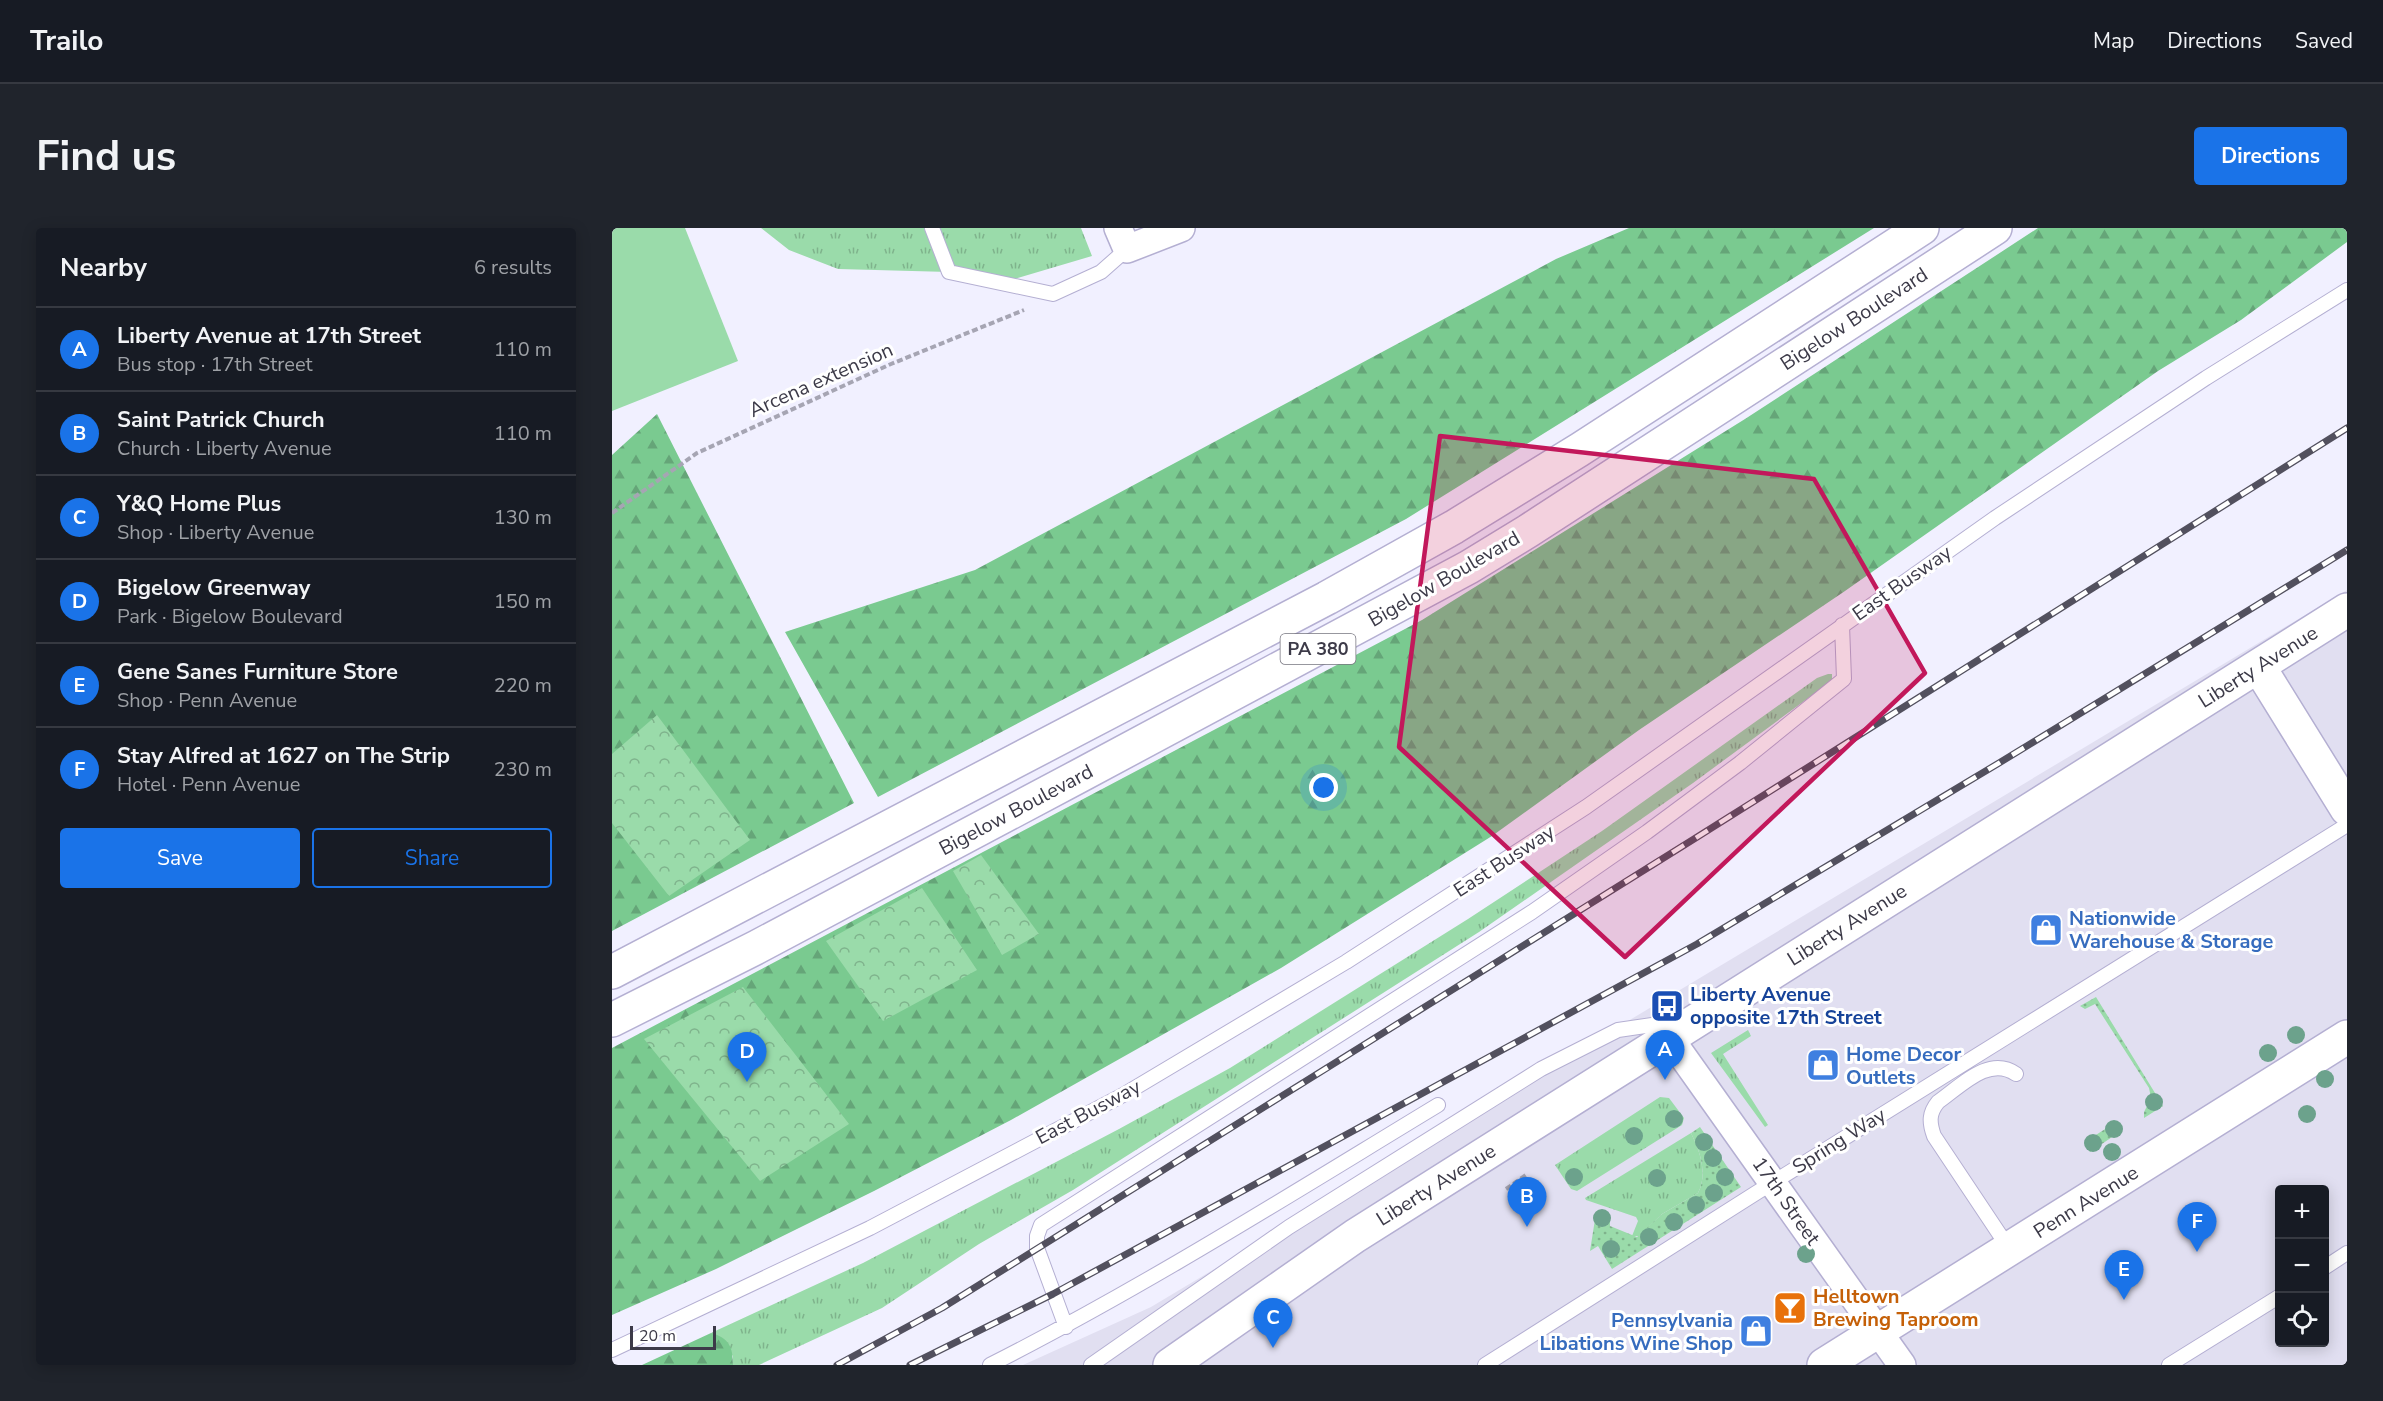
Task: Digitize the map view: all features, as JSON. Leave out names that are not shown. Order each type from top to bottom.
[{"type":"main road","name":"Bigelow Boulevard","points":[[612,972],[1327,598],[1444,533],[1579,450],[1922,228]]},
{"type":"main road","name":"Bigelow Boulevard","points":[[612,1020],[768,941],[1069,782],[1469,567],[1995,228]]},
{"type":"main road","name":"Liberty Avenue","points":[[1170,1365],[1355,1236],[2347,610]]},
{"type":"main road","points":[[2259,667],[2347,809]]},
{"type":"main road","name":"Penn Avenue","points":[[1824,1365],[2347,1037]]},
{"type":"street","points":[[1122,239],[1181,228]]},
{"type":"street","name":"17th Street","points":[[1669,1037],[1902,1365]]},
{"type":"lane","points":[[932,228],[949,272],[1053,294],[1101,272],[1122,239]]},
{"type":"lane","name":"East Busway","points":[[612,1350],[870,1228],[1123,1095],[1346,962],[1586,807],[1995,518],[2206,378],[2347,290]]},
{"type":"lane","points":[[1066,1327],[1037,1248],[1037,1236],[1041,1226],[1532,912],[1647,832],[1740,763],[1844,679],[1842,625]]},
{"type":"lane","name":"Spring Way","points":[[1485,1365],[1773,1182],[2347,825]]},
{"type":"lane","points":[[1091,1365],[1289,1227],[1541,1068],[1618,1030],[1699,1019]]},
{"type":"lane","points":[[2010,1250],[1934,1136],[1930,1116],[1932,1108],[1938,1102],[1984,1070],[2002,1067],[2016,1074]]},
{"type":"lane","points":[[990,1365],[1066,1327],[1438,1104]]},
{"type":"lane","points":[[2329,1265],[2347,1253]]},
{"type":"lane","points":[[2169,1365],[2275,1299]]},
{"type":"path","name":"Arcena extension","points":[[612,513],[697,453],[891,364],[1021,312],[1053,294]]},
{"type":"path","points":[[1506,1189],[1526,1175]]},
{"type":"highlighted area","points":[[1440,436],[1814,479],[1925,673],[1625,957],[1399,747]]},
{"type":"shaded area","points":[[2347,590],[2347,1365],[1023,1365],[1151,1307]]},
{"type":"green space","points":[[612,228],[685,228],[738,361],[612,411]]},
{"type":"green space","points":[[761,228],[1081,228],[1092,256],[1001,283],[949,272],[838,269],[789,250]]},
{"type":"green space","points":[[1629,228],[1874,228],[1406,519],[878,797],[785,632],[975,570],[1556,259]]},
{"type":"green space","points":[[2038,228],[2347,228],[2347,242],[2241,320],[2158,371],[1845,591],[1639,730],[1492,836],[1281,968],[1011,1120],[716,1269],[612,1315],[612,1048],[1422,620],[1745,419]]},
{"type":"green space","points":[[657,414],[854,803],[612,931],[612,455]]},
{"type":"green space","points":[[1832,674],[1832,679],[1826,685],[1693,783],[1479,932],[1073,1190],[979,1244],[882,1308],[759,1365],[733,1365],[733,1356],[711,1333],[863,1263],[1230,1068],[1468,919],[1602,831],[1817,678]]},
{"type":"green space","points":[[657,715],[750,840],[669,896],[612,823],[612,754]]},
{"type":"green space","points":[[981,855],[1039,934],[1002,955],[953,871]]},
{"type":"green space","points":[[922,888],[977,970],[883,1021],[826,941]]},
{"type":"green space","points":[[743,987],[849,1124],[760,1181],[644,1039]]},
{"type":"green space","points":[[2096,997],[2163,1106],[2144,1118],[2144,1112],[2151,1098],[2149,1088],[2095,1004],[2085,1009],[2080,1006]]},
{"type":"green space","points":[[1748,1030],[1751,1036],[1723,1054],[1768,1125],[1765,1127],[1711,1053]]},
{"type":"green space","points":[[1660,1097],[1669,1098],[1684,1118],[1682,1125],[1577,1191],[1571,1189],[1555,1165]]},
{"type":"green space","points":[[2113,1124],[2117,1125],[2121,1131],[2090,1152],[2086,1144],[2088,1140]]},
{"type":"green space","points":[[1700,1127],[1741,1187],[1612,1269],[1598,1246],[1590,1251],[1596,1213],[1598,1210],[1607,1212],[1610,1216],[1610,1226],[1637,1237],[1662,1214],[1698,1193],[1703,1170],[1691,1133]]},
{"type":"green space","points":[[1691,1133],[1703,1170],[1698,1193],[1662,1214],[1639,1236],[1632,1236],[1638,1221],[1636,1217],[1586,1200],[1585,1198]]},
{"type":"green space","points":[[711,1333],[729,1344],[733,1365],[642,1365]]},
{"type":"railway","points":[[837,1365],[942,1308],[2347,428]]},
{"type":"railway","points":[[910,1365],[1053,1294],[1697,944],[2347,550]]},
{"type":"place","name":"Nationwide Warehouse & Storage","points":[[2046,930]]},
{"type":"place","name":"Liberty Avenue opposite 17th Street","points":[[1667,1006]]},
{"type":"place","name":"Home Decor Outlets","points":[[1823,1065]]},
{"type":"place","name":"Liberty Avenue at 17th Street","points":[[1665,1080]]},
{"type":"place","name":"Bigelow Greenway","points":[[747,1082]]},
{"type":"place","name":"Saint Patrick Church","points":[[1527,1227]]},
{"type":"place","name":"Stay Alfred at 1627 on The Strip","points":[[2197,1252]]},
{"type":"place","name":"Gene Sanes Furniture Store","points":[[2124,1300]]},
{"type":"place","name":"Helltown Brewing Taproom","points":[[1790,1308]]},
{"type":"place","name":"Pennsylvania Libations Wine Shop","points":[[1756,1331]]},
{"type":"place","name":"Y&Q Home Plus","points":[[1273,1348]]}]
